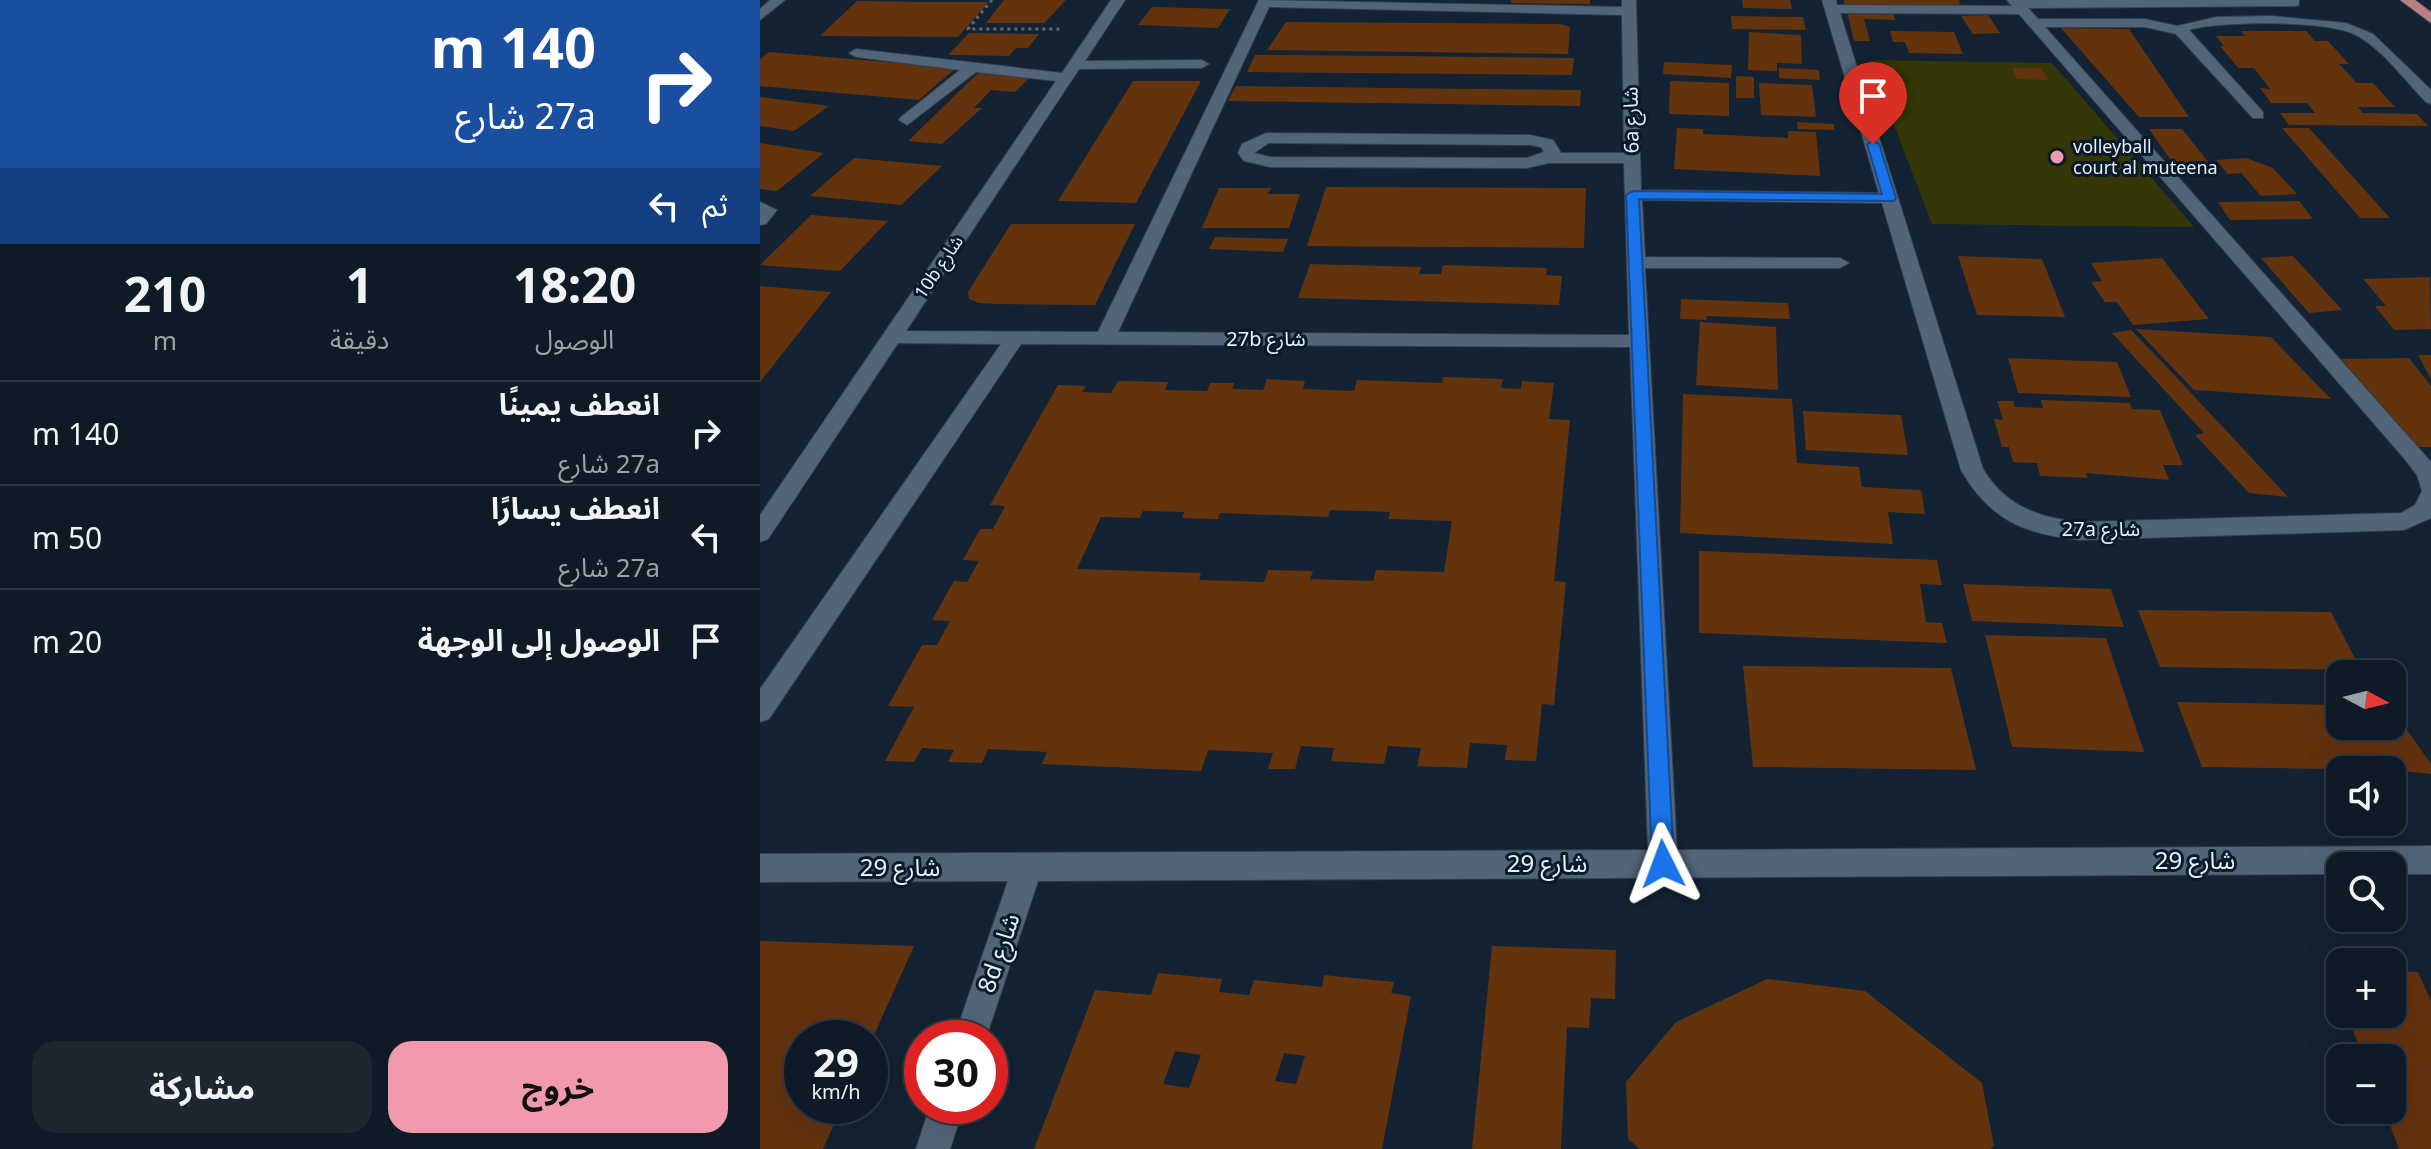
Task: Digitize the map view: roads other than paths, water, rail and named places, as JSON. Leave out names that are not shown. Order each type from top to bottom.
[{"type":"main road","points":[[2407,0],[2431,19]]},
{"type":"street","points":[[760,16],[778,0]]},
{"type":"street","name":"10b شارع","points":[[760,533],[1118,0]]},
{"type":"street","points":[[1105,338],[1265,1],[1629,6]]},
{"type":"street","points":[[1830,4],[2023,9],[2294,2]]},
{"type":"street","name":"27a شارع","points":[[1830,4],[1972,470],[1982,489],[1999,507],[2024,521],[2052,529],[2080,531],[2404,521],[2424,511],[2431,496]]},
{"type":"street","name":"6a شارع","points":[[1629,6],[1633,195],[1663,864]]},
{"type":"street","points":[[2023,9],[2145,23],[2181,31],[2258,115]]},
{"type":"street","points":[[2023,9],[2411,452],[2428,473],[2431,487]]},
{"type":"street","points":[[2181,31],[2189,24],[2198,22],[2320,22],[2346,25],[2365,35],[2431,99]]},
{"type":"street","points":[[856,53],[971,68],[1070,71],[1202,64]]},
{"type":"street","points":[[907,120],[971,68]]},
{"type":"street","points":[[1549,158],[1553,153],[1547,143],[1530,140],[1277,138],[1255,142],[1246,153],[1258,161],[1270,162],[1527,163],[1549,158],[1632,158]]},
{"type":"street","points":[[1633,195],[1890,198]]},
{"type":"street","points":[[760,207],[768,210],[760,220]]},
{"type":"street","points":[[1636,262],[1840,263]]},
{"type":"street","name":"27b شارع","points":[[891,337],[1640,341]]},
{"type":"street","points":[[760,711],[1015,338]]},
{"type":"street","name":"شارع 29","points":[[760,868],[2431,860]]},
{"type":"street","name":"8d شارع","points":[[976,1020],[1028,867]]},
{"type":"street","points":[[933,1149],[941,1124]]},
{"type":"place","name":"volleyball court al muteena","points":[[2057,157]]}]
